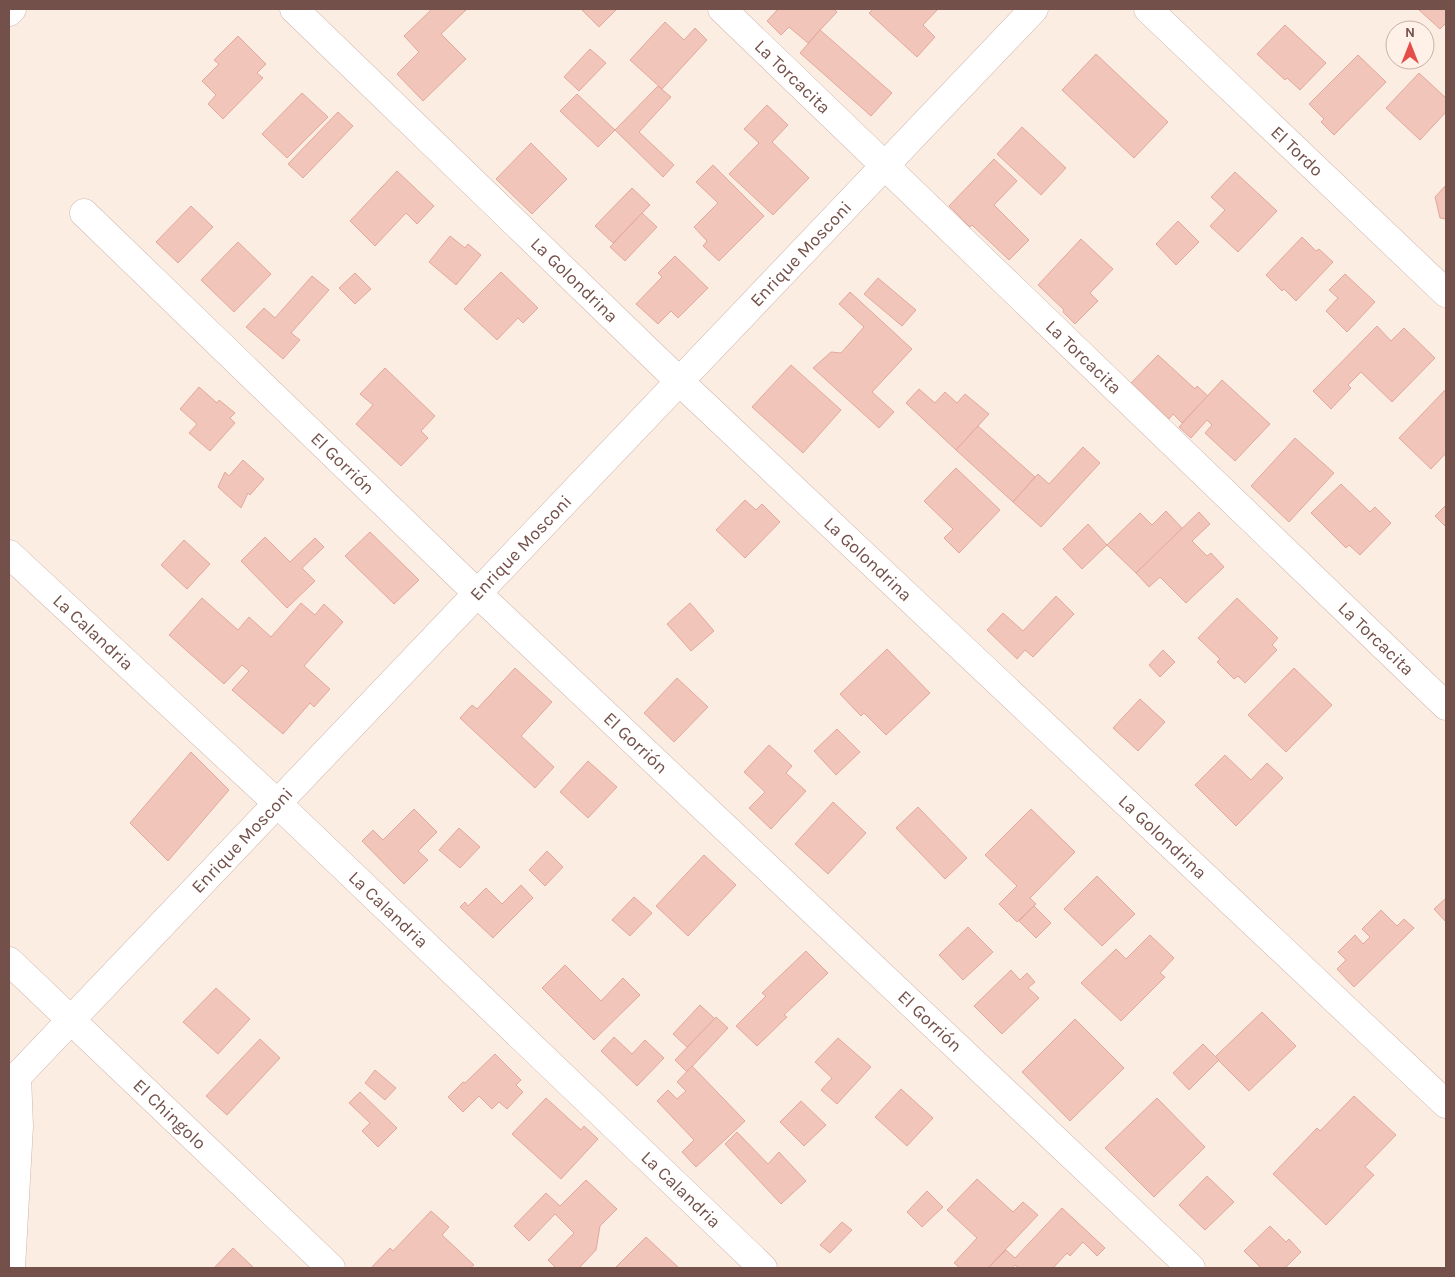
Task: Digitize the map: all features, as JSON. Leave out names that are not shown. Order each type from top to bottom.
[{"type":"street","points":[[9,12],[12,9]]},
{"type":"street","name":"La Golondrina","points":[[294,9],[679,381],[1446,1104]]},
{"type":"street","name":"La Torcacita","points":[[722,9],[1446,706]]},
{"type":"street","name":"Enrique Mosconi","points":[[13,1081],[1034,9]]},
{"type":"street","name":"El Tordo","points":[[1148,9],[1446,293]]},
{"type":"street","name":"El Gorrión","points":[[84,213],[477,593],[1191,1268]]},
{"type":"street","name":"La Calandria","points":[[9,554],[277,803],[764,1268]]},
{"type":"street","name":"El Chingolo","points":[[9,961],[331,1268]]},
{"type":"street","points":[[11,1268],[19,1126],[13,1081]]},
{"type":"building","points":[[432,9],[467,9],[441,34],[466,59],[423,101],[397,74],[419,52],[404,36]]},
{"type":"building","points":[[581,9],[617,9],[599,27]]},
{"type":"building","points":[[778,9],[834,9],[837,12],[808,43],[789,27],[781,35],[767,21]]},
{"type":"building","points":[[873,9],[938,9],[923,25],[935,37],[917,57],[869,13]]},
{"type":"building","points":[[1418,9],[1446,9],[1446,23],[1440,29],[1435,24],[1435,20],[1430,20]]},
{"type":"building","points":[[665,22],[684,40],[695,28],[707,40],[662,89],[630,60]]},
{"type":"building","points":[[1285,25],[1326,63],[1300,90],[1287,78],[1285,80],[1257,54]]},
{"type":"building","points":[[820,30],[892,93],[871,116],[800,53]]},
{"type":"building","points":[[238,36],[266,64],[257,73],[263,78],[223,119],[208,104],[216,95],[202,81],[219,64],[214,60]]},
{"type":"building","points":[[590,49],[606,63],[579,91],[564,77]]},
{"type":"building","points":[[1096,54],[1168,122],[1134,158],[1062,90]]},
{"type":"building","points":[[1358,55],[1386,82],[1334,135],[1321,122],[1324,119],[1309,104]]},
{"type":"building","points":[[1419,73],[1446,98],[1446,112],[1420,140],[1386,108]]},
{"type":"building","points":[[658,86],[671,97],[639,132],[674,165],[663,177],[615,130]]},
{"type":"building","points":[[302,93],[328,117],[287,158],[262,134]]},
{"type":"building","points":[[577,94],[615,130],[598,147],[560,111]]},
{"type":"building","points":[[767,105],[788,125],[772,142],[809,178],[773,215],[729,174],[759,143],[744,129]]},
{"type":"building","points":[[338,112],[353,126],[303,178],[288,164]]},
{"type":"building","points":[[1022,127],[1066,168],[1041,195],[997,154]]},
{"type":"building","points":[[531,143],[567,179],[532,214],[496,179]]},
{"type":"building","points":[[994,159],[1017,181],[994,205],[1029,240],[1009,260],[972,225],[970,227],[949,206]]},
{"type":"building","points":[[713,165],[764,216],[719,261],[703,246],[707,241],[694,227],[718,203],[696,182]]},
{"type":"building","points":[[397,171],[434,206],[417,224],[406,213],[375,246],[350,221]]},
{"type":"building","points":[[1235,172],[1277,211],[1238,252],[1210,226],[1225,210],[1211,197]]},
{"type":"building","points":[[1446,185],[1446,219],[1440,218],[1435,197]]},
{"type":"building","points":[[632,188],[650,205],[613,243],[595,226]]},
{"type":"building","points":[[191,206],[213,227],[178,263],[156,242]]},
{"type":"building","points":[[642,213],[657,227],[625,261],[610,247]]},
{"type":"building","points":[[1178,221],[1199,242],[1176,265],[1156,244]]},
{"type":"building","points":[[450,236],[465,248],[468,244],[481,255],[456,285],[429,262]]},
{"type":"building","points":[[1302,237],[1316,251],[1319,249],[1333,262],[1296,301],[1284,289],[1282,291],[1266,275]]},
{"type":"building","points":[[1081,239],[1113,269],[1090,293],[1098,301],[1075,324],[1063,312],[1064,310],[1038,285]]},
{"type":"building","points":[[238,242],[271,274],[234,312],[201,280]]},
{"type":"building","points":[[675,256],[708,288],[678,318],[671,311],[658,324],[636,304],[662,277],[658,273]]},
{"type":"building","points":[[501,272],[538,308],[523,323],[518,318],[497,340],[464,309]]},
{"type":"building","points":[[355,273],[371,289],[355,304],[339,288]]},
{"type":"building","points":[[1345,274],[1375,302],[1347,332],[1326,311],[1338,298],[1329,290]]},
{"type":"building","points":[[312,276],[329,290],[291,333],[300,340],[283,359],[246,327],[264,308],[275,318]]},
{"type":"building","points":[[878,278],[916,310],[902,326],[864,294]]},
{"type":"building","points":[[850,292],[912,349],[872,392],[894,412],[879,428],[813,368],[831,352],[841,353],[864,327],[839,304]]},
{"type":"building","points":[[1377,326],[1391,341],[1404,328],[1435,358],[1392,402],[1361,372],[1348,385],[1351,388],[1331,409],[1313,391]]},
{"type":"building","points":[[1158,355],[1195,389],[1197,386],[1208,396],[1182,423],[1173,414],[1169,419],[1131,383]]},
{"type":"building","points":[[791,365],[841,410],[803,453],[752,407]]},
{"type":"building","points":[[385,368],[435,416],[421,431],[428,438],[401,466],[356,424],[373,405],[360,394]]},
{"type":"building","points":[[1222,380],[1270,424],[1235,461],[1205,433],[1212,425],[1207,420],[1191,438],[1179,427]]},
{"type":"building","points":[[199,387],[217,403],[219,400],[235,413],[230,418],[235,423],[210,451],[189,433],[197,424],[180,409]]},
{"type":"building","points":[[919,389],[935,403],[945,392],[957,403],[965,394],[989,414],[956,450],[906,403]]},
{"type":"building","points":[[1446,389],[1446,453],[1431,469],[1399,438]]},
{"type":"building","points":[[978,426],[1035,477],[1013,502],[956,450]]},
{"type":"building","points":[[1295,438],[1334,473],[1289,522],[1251,486]]},
{"type":"building","points":[[1083,447],[1100,463],[1041,527],[1013,502],[1038,474],[1049,484]]},
{"type":"building","points":[[243,460],[264,479],[250,495],[248,493],[241,508],[218,487],[225,472],[229,476]]},
{"type":"building","points":[[956,468],[1000,510],[959,553],[944,538],[953,529],[924,501]]},
{"type":"building","points":[[1341,484],[1370,512],[1375,507],[1391,523],[1360,555],[1349,545],[1346,548],[1311,513]]},
{"type":"building","points":[[745,500],[756,510],[762,504],[780,522],[745,558],[716,530]]},
{"type":"building","points":[[1446,505],[1446,527],[1435,516]]},
{"type":"building","points":[[1166,511],[1183,529],[1136,573],[1107,545],[1140,513],[1152,525]]},
{"type":"building","points":[[1199,512],[1210,524],[1192,541],[1207,556],[1211,553],[1224,567],[1186,603],[1160,577],[1149,587],[1136,573]]},
{"type":"building","points":[[1088,524],[1107,545],[1082,569],[1063,549]]},
{"type":"building","points":[[370,532],[419,580],[394,604],[345,556]]},
{"type":"building","points":[[265,537],[290,562],[315,538],[324,547],[302,568],[315,581],[287,608],[241,561]]},
{"type":"building","points":[[184,540],[210,564],[187,589],[161,565]]},
{"type":"building","points":[[1056,596],[1074,614],[1033,657],[1025,650],[1017,659],[987,630],[1003,613],[1023,631]]},
{"type":"building","points":[[202,598],[238,630],[249,617],[271,637],[301,603],[315,615],[324,604],[343,622],[304,666],[330,689],[314,707],[310,703],[283,734],[232,690],[249,671],[242,665],[224,684],[169,635]]},
{"type":"building","points":[[1237,598],[1278,638],[1272,645],[1277,650],[1245,683],[1238,676],[1234,679],[1217,662],[1220,659],[1198,638]]},
{"type":"building","points":[[690,603],[714,631],[691,651],[667,624]]},
{"type":"building","points":[[887,649],[930,693],[886,735],[864,713],[861,716],[840,694]]},
{"type":"building","points":[[1163,650],[1175,662],[1160,677],[1149,665]]},
{"type":"building","points":[[515,668],[552,702],[521,736],[554,767],[535,788],[460,718],[472,705],[477,709]]},
{"type":"building","points":[[1294,668],[1332,705],[1286,752],[1248,715]]},
{"type":"building","points":[[677,678],[708,707],[674,742],[644,713]]},
{"type":"building","points":[[1140,699],[1165,722],[1138,751],[1113,728]]},
{"type":"building","points":[[837,729],[860,752],[836,775],[814,751]]},
{"type":"building","points":[[769,745],[792,766],[786,773],[806,791],[771,829],[749,808],[765,792],[744,772]]},
{"type":"building","points":[[191,752],[229,790],[168,861],[130,823]]},
{"type":"building","points":[[1225,755],[1251,780],[1267,763],[1283,778],[1236,826],[1195,785]]},
{"type":"building","points":[[588,761],[617,787],[588,818],[560,792]]},
{"type":"building","points":[[833,802],[866,833],[828,874],[795,844]]},
{"type":"building","points":[[918,807],[967,858],[945,879],[896,828]]},
{"type":"building","points":[[414,809],[437,832],[418,851],[428,860],[404,884],[362,841],[373,830],[383,840]]},
{"type":"building","points":[[1031,809],[1075,852],[1030,898],[1036,904],[1017,922],[999,904],[1017,886],[985,855]]},
{"type":"building","points":[[459,828],[480,847],[460,868],[439,850]]},
{"type":"building","points":[[547,851],[563,867],[545,886],[529,870]]},
{"type":"building","points":[[704,855],[736,885],[688,936],[656,906]]},
{"type":"building","points":[[1097,876],[1135,914],[1102,946],[1064,909]]},
{"type":"building","points":[[521,885],[533,898],[493,938],[460,907],[465,902],[468,906],[486,888],[502,904]]},
{"type":"building","points":[[634,897],[652,913],[630,936],[612,920]]},
{"type":"building","points":[[1446,898],[1446,922],[1434,909]]},
{"type":"building","points":[[1034,906],[1051,923],[1036,938],[1019,921]]},
{"type":"building","points":[[1381,910],[1397,926],[1404,919],[1414,928],[1354,987],[1337,969],[1346,960],[1338,952],[1355,935],[1363,944],[1370,937],[1362,929]]},
{"type":"building","points":[[968,927],[993,952],[963,980],[939,955]]},
{"type":"building","points":[[1150,935],[1174,958],[1160,973],[1165,977],[1121,1021],[1081,983],[1116,949],[1126,959]]},
{"type":"building","points":[[806,951],[828,973],[784,1015],[787,1017],[757,1046],[736,1026],[766,996],[762,993]]},
{"type":"building","points":[[565,965],[601,1001],[623,978],[640,995],[594,1040],[542,988]]},
{"type":"building","points":[[1011,970],[1020,980],[1027,973],[1035,982],[1028,988],[1039,998],[1002,1034],[974,1006]]},
{"type":"building","points":[[216,988],[250,1019],[218,1054],[183,1022]]},
{"type":"building","points":[[700,1005],[715,1019],[687,1047],[673,1034]]},
{"type":"building","points":[[1262,1012],[1296,1046],[1249,1091],[1215,1057]]},
{"type":"building","points":[[716,1017],[728,1028],[687,1072],[675,1060]]},
{"type":"building","points":[[1075,1019],[1124,1068],[1070,1121],[1022,1072]]},
{"type":"building","points":[[614,1037],[632,1054],[645,1040],[664,1058],[637,1086],[601,1051]]},
{"type":"building","points":[[838,1038],[871,1067],[837,1104],[821,1090],[832,1078],[815,1062]]},
{"type":"building","points":[[260,1039],[280,1058],[227,1115],[206,1096]]},
{"type":"building","points":[[1203,1044],[1219,1060],[1189,1090],[1173,1073]]},
{"type":"building","points":[[495,1054],[521,1080],[516,1085],[523,1092],[507,1109],[499,1102],[492,1109],[479,1096],[463,1112],[448,1097]]},
{"type":"building","points":[[692,1066],[745,1121],[696,1167],[682,1152],[694,1140],[657,1101],[668,1090],[677,1099],[686,1091],[677,1082]]},
{"type":"building","points":[[375,1070],[396,1088],[385,1100],[365,1083]]},
{"type":"building","points":[[901,1089],[933,1118],[907,1146],[875,1117]]},
{"type":"building","points":[[360,1092],[397,1128],[378,1147],[362,1131],[370,1123],[349,1103]]},
{"type":"building","points":[[1354,1096],[1396,1135],[1365,1167],[1374,1175],[1326,1225],[1273,1174],[1317,1128],[1320,1131]]},
{"type":"building","points":[[546,1098],[581,1130],[584,1126],[598,1139],[561,1179],[512,1134]]},
{"type":"building","points":[[1157,1098],[1205,1147],[1154,1197],[1105,1148]]},
{"type":"building","points":[[801,1101],[826,1125],[804,1146],[780,1122]]},
{"type":"building","points":[[737,1132],[768,1164],[779,1152],[806,1181],[781,1204],[725,1144]]},
{"type":"building","points":[[1207,1176],[1234,1202],[1205,1230],[1179,1205]]},
{"type":"building","points":[[977,1179],[1013,1212],[1023,1202],[1038,1215],[988,1268],[960,1268],[954,1263],[977,1238],[947,1210]]},
{"type":"building","points":[[586,1180],[617,1209],[600,1226],[596,1250],[579,1268],[556,1268],[548,1260],[574,1233],[555,1214],[529,1241],[514,1226],[546,1193],[560,1206]]},
{"type":"building","points":[[927,1191],[943,1207],[922,1227],[907,1212]]},
{"type":"building","points":[[1062,1208],[1105,1248],[1097,1256],[1083,1242],[1070,1256],[1067,1253],[1053,1268],[1019,1268],[1015,1265],[1012,1268],[988,1268],[1006,1250],[1015,1258]]},
{"type":"building","points":[[431,1211],[449,1227],[442,1235],[474,1265],[470,1268],[371,1268],[390,1248],[393,1251]]},
{"type":"building","points":[[842,1222],[852,1230],[830,1253],[820,1245]]},
{"type":"building","points":[[1270,1226],[1286,1242],[1289,1239],[1301,1252],[1285,1268],[1261,1268],[1244,1251]]},
{"type":"building","points":[[646,1237],[679,1268],[615,1268]]},
{"type":"building","points":[[233,1248],[254,1268],[214,1268]]}]
